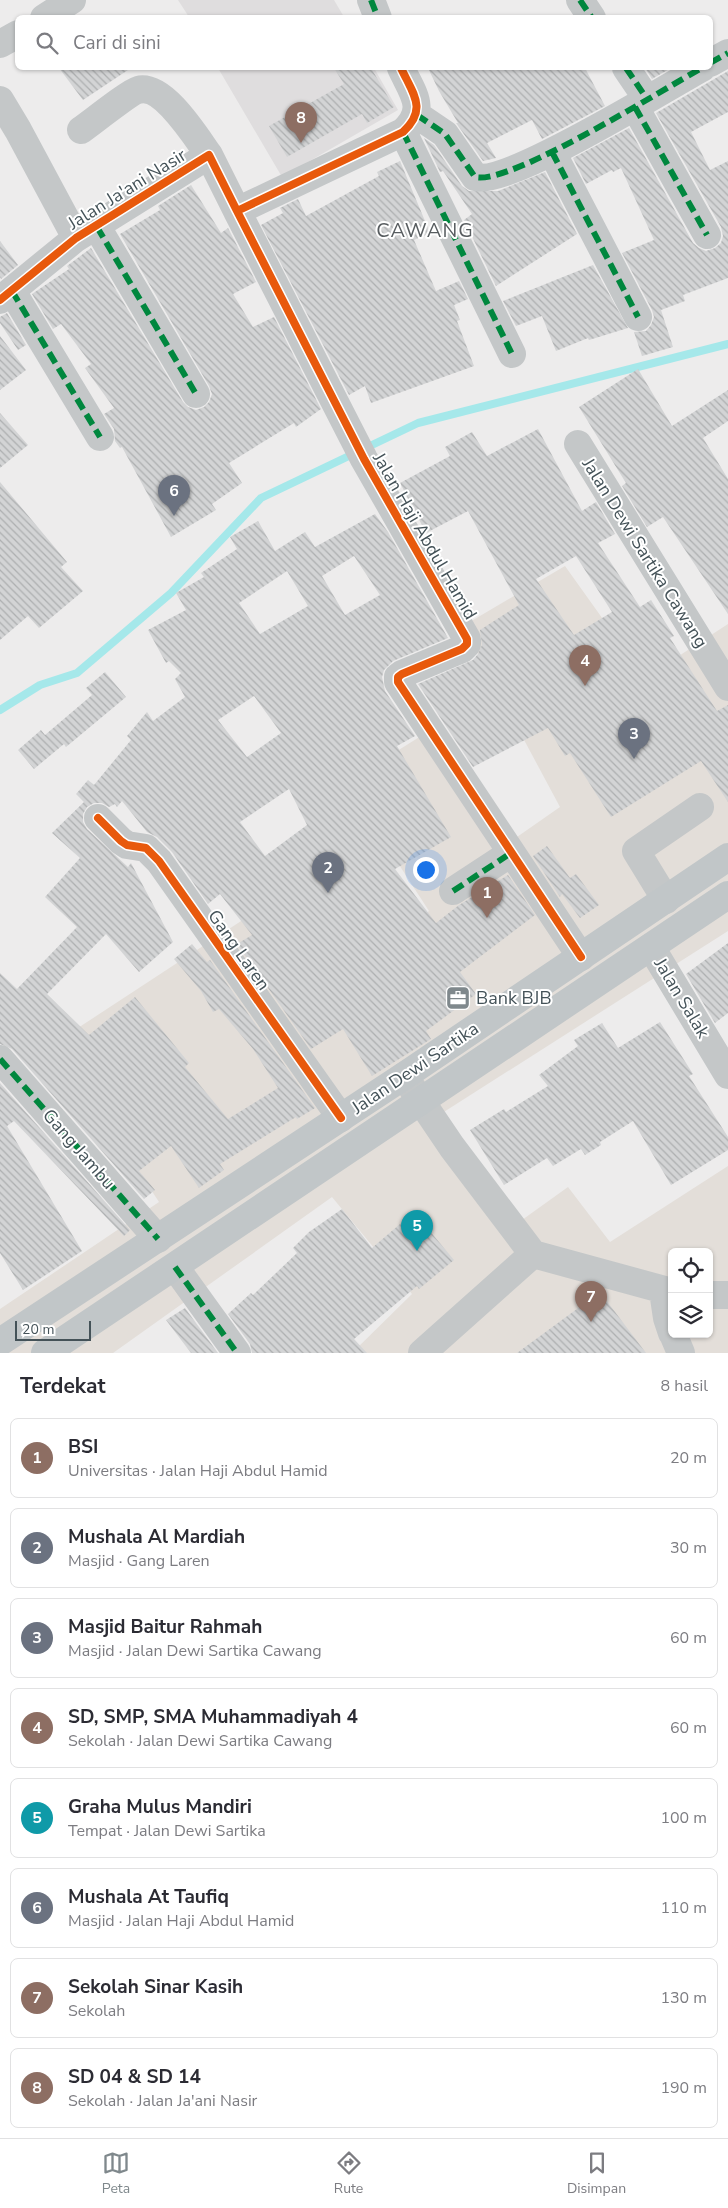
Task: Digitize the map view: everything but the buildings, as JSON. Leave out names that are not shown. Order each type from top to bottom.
[{"type":"main road","name":"Jalan Dewi Sartika","points":[[0,1342],[341,1118],[728,857]]},
{"type":"main road","name":"Jalan Dewi Sartika","points":[[45,1353],[728,895]]},
{"type":"street","points":[[49,15],[72,0]]},
{"type":"street","points":[[371,0],[377,15]]},
{"type":"street","points":[[580,0],[590,15]]},
{"type":"street","points":[[0,44],[15,36]]},
{"type":"street","points":[[713,61],[728,53]]},
{"type":"street","points":[[237,211],[410,124],[417,106],[402,70]]},
{"type":"street","points":[[627,70],[641,103],[707,234]]},
{"type":"street","points":[[410,124],[445,134],[471,172],[479,178],[504,173],[552,152],[699,70]]},
{"type":"street","points":[[81,130],[138,90],[152,90],[166,100],[209,155]]},
{"type":"street","points":[[0,100],[9,137],[86,232],[196,394]]},
{"type":"street","points":[[410,124],[512,354]]},
{"type":"street","points":[[552,152],[638,317]]},
{"type":"street","name":"Jalan Ja'ani Nasir","points":[[6,295],[86,232],[209,155],[237,211]]},
{"type":"street","name":"Jalan Haji Abdul Hamid","points":[[237,211],[364,459],[466,639],[467,644],[462,649],[402,674],[398,677],[398,682],[581,957]]},
{"type":"street","points":[[6,295],[100,437]]},
{"type":"street","name":"Jalan Dewi Sartika Cawang","points":[[578,444],[728,687]]},
{"type":"street","points":[[666,900],[636,851],[700,807]]},
{"type":"street","name":"Gang Laren","points":[[98,818],[121,841],[127,845],[146,848],[159,861],[341,1118]]},
{"type":"street","points":[[453,891],[511,853]]},
{"type":"street","name":"Jalan Salak","points":[[651,947],[728,1075]]},
{"type":"street","name":"Gang Jambu","points":[[0,1059],[158,1239]]},
{"type":"street","points":[[404,1076],[452,1147],[533,1254],[668,1292],[668,1321]]},
{"type":"street","points":[[422,1353],[533,1254]]},
{"type":"street","points":[[175,1267],[237,1353]]},
{"type":"street","points":[[713,1295],[728,1295]]},
{"type":"street","points":[[674,1338],[681,1353]]},
{"type":"shaded area","points":[[178,0],[334,0],[343,15],[188,15]]},
{"type":"shaded area","points":[[219,70],[375,70],[398,110],[282,177]]},
{"type":"shaded area","points":[[565,566],[645,678],[728,624],[728,931],[436,1117],[515,1225],[568,1187],[610,1242],[728,1166],[728,1353],[352,1353],[412,1294],[332,1197],[113,1353],[0,1353],[0,1309],[159,1202],[55,1043],[264,906],[326,995],[429,911],[346,783],[429,731],[504,846],[560,807],[463,626]]},
{"type":"waterway","points":[[0,710],[40,685],[77,673],[171,593],[261,498],[418,423],[728,344]]},
{"type":"marked path","points":[[371,0],[377,15]]},
{"type":"marked path","points":[[580,0],[590,15]]},
{"type":"marked path","points":[[713,61],[728,53]]},
{"type":"marked path","points":[[627,70],[647,99]]},
{"type":"marked path","points":[[417,115],[445,134],[475,177],[493,176],[520,167],[552,152],[623,114],[699,70]]},
{"type":"marked path","points":[[635,107],[707,235]]},
{"type":"marked path","points":[[403,132],[512,354]]},
{"type":"marked path","points":[[552,152],[638,317]]},
{"type":"marked path","points":[[97,227],[196,394]]},
{"type":"marked path","points":[[12,291],[100,437]]},
{"type":"marked path","points":[[453,891],[511,853]]},
{"type":"marked path","points":[[0,1059],[158,1239]]},
{"type":"marked path","points":[[175,1267],[237,1353]]},
{"type":"cycle path","points":[[0,300],[76,238],[209,155],[237,211],[403,132],[411,124],[417,108],[416,101],[402,70]]},
{"type":"cycle path","points":[[237,211],[364,459],[467,639],[467,644],[462,649],[402,674],[398,677],[398,682],[581,957]]},
{"type":"cycle path","points":[[98,818],[121,841],[127,845],[146,848],[159,861],[341,1118]]},
{"type":"place","name":"SD 04 & SD 14","points":[[301,143]]},
{"type":"place","name":"Mushala At Taufiq","points":[[174,516]]},
{"type":"place","name":"SD, SMP, SMA Muhammadiyah 4","points":[[585,686]]},
{"type":"place","name":"Masjid Baitur Rahmah","points":[[634,759]]},
{"type":"place","name":"Mushala Al Mardiah","points":[[328,893]]},
{"type":"place","name":"BSI","points":[[487,918]]},
{"type":"place","name":"Bank BJB","points":[[458,998]]},
{"type":"place","name":"Graha Mulus Mandiri","points":[[417,1251]]},
{"type":"place","name":"Sekolah Sinar Kasih","points":[[591,1322]]},
{"type":"district","name":"CAWANG","points":[[425,230]]}]
